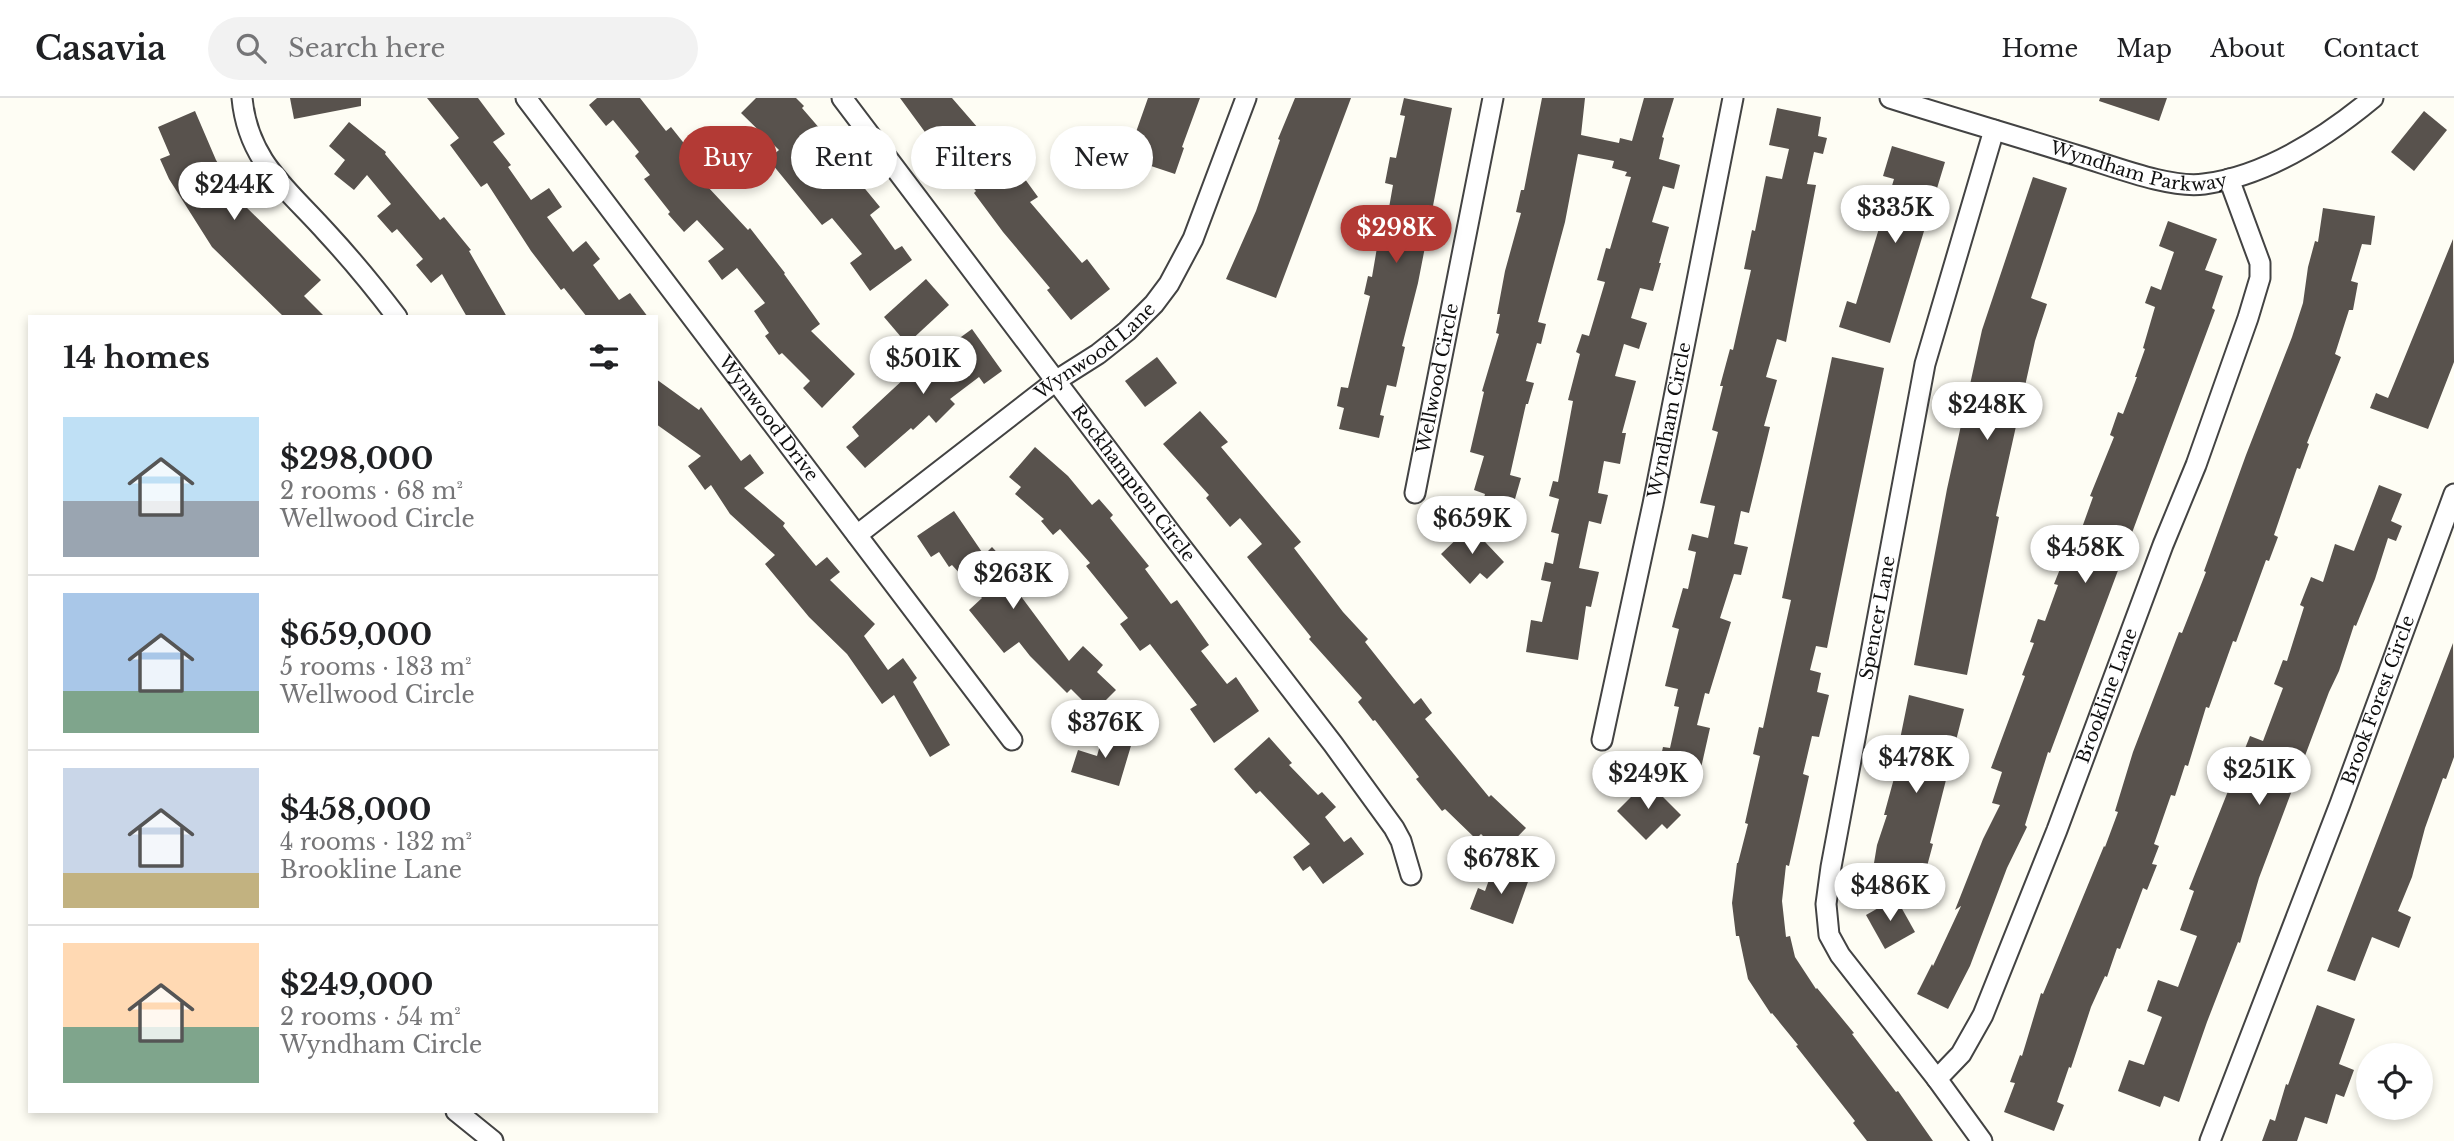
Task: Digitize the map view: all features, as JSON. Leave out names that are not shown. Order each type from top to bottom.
[{"type":"street","points":[[242,98],[247,123],[261,159],[271,175],[342,250],[395,315]]},
{"type":"street","name":"Wynwood Drive","points":[[526,98],[1012,740]]},
{"type":"street","name":"Rockhampton Circle","points":[[842,98],[1394,828],[1401,841],[1411,875]]},
{"type":"street","name":"Wynwood Lane","points":[[857,535],[1057,380],[1098,354],[1127,331],[1154,304],[1169,284],[1193,239],[1246,98]]},
{"type":"street","name":"Wellwood Circle","points":[[1415,493],[1493,98]]},
{"type":"street","name":"Wyndham Circle","points":[[1602,740],[1653,505],[1732,98]]},
{"type":"street","name":"Wyndham Parkway","points":[[1890,98],[2150,177],[2202,185],[2264,167],[2313,142],[2374,98]]},
{"type":"street","name":"Spencer Lane","points":[[1937,1079],[1840,955],[1829,935],[1826,905],[1925,364],[1994,130]]},
{"type":"street","name":"Brookline Lane","points":[[1937,1079],[1961,1054],[1983,1015],[2062,817],[2163,545],[2196,465],[2248,318],[2260,278],[2260,262],[2229,179]]},
{"type":"street","name":"Brook Forest Circle","points":[[2210,1141],[2340,804],[2454,494]]},
{"type":"street","points":[[1937,1079],[1982,1141]]},
{"type":"street","points":[[458,1113],[492,1141]]},
{"type":"building","points":[[290,98],[361,98],[361,106],[294,119]]},
{"type":"building","points":[[427,98],[478,98],[505,134],[493,142],[511,165],[508,167],[531,200],[549,188],[562,207],[547,217],[573,252],[586,241],[600,259],[593,265],[619,300],[630,293],[646,315],[585,315],[564,288],[561,290],[531,251],[487,183],[481,187],[450,145],[459,138]]},
{"type":"building","points":[[597,98],[640,98],[666,131],[671,127],[679,137],[679,189],[710,189],[748,230],[750,228],[785,273],[820,324],[811,331],[855,374],[822,408],[803,388],[810,381],[782,353],[779,355],[765,336],[769,333],[754,311],[765,303],[737,268],[722,280],[708,261],[724,249],[697,220],[684,232],[644,179],[650,175],[635,156],[639,152],[613,120],[606,126],[589,105]]},
{"type":"building","points":[[756,98],[796,98],[818,126],[791,126],[791,187],[777,170],[777,126],[754,126],[741,113]]},
{"type":"building","points":[[900,98],[952,98],[976,126],[921,126]]},
{"type":"building","points":[[1148,98],[1200,98],[1175,174],[1153,167],[1153,126],[1138,126]]},
{"type":"building","points":[[1295,98],[1351,98],[1276,298],[1226,279],[1256,211],[1280,140],[1278,139]]},
{"type":"building","points":[[1404,98],[1452,108],[1418,283],[1402,346],[1405,347],[1396,387],[1387,385],[1380,415],[1384,416],[1379,438],[1339,429],[1344,408],[1337,406],[1341,387],[1348,388],[1370,296],[1364,294],[1368,276],[1372,277],[1382,218],[1387,219],[1393,185],[1385,183],[1390,157],[1396,158],[1405,116],[1400,115]]},
{"type":"building","points":[[1542,98],[1585,98],[1581,135],[1619,143],[1620,138],[1632,141],[1644,98],[1674,98],[1662,137],[1664,138],[1659,159],[1680,165],[1674,189],[1663,186],[1652,222],[1669,227],[1653,291],[1640,288],[1631,318],[1647,323],[1639,349],[1624,344],[1615,376],[1636,381],[1622,433],[1626,433],[1620,464],[1604,461],[1598,493],[1608,495],[1601,524],[1589,521],[1579,568],[1599,572],[1591,607],[1586,606],[1578,660],[1526,652],[1531,620],[1542,622],[1551,582],[1541,580],[1545,562],[1553,564],[1559,534],[1551,532],[1559,499],[1549,496],[1553,481],[1558,482],[1573,401],[1568,400],[1580,354],[1576,352],[1582,334],[1589,336],[1605,282],[1597,280],[1606,248],[1610,249],[1631,177],[1625,176],[1627,172],[1612,168],[1614,161],[1578,154],[1565,222],[1538,322],[1546,324],[1541,344],[1537,343],[1526,381],[1534,383],[1526,404],[1510,475],[1521,478],[1507,527],[1478,519],[1485,494],[1474,490],[1484,456],[1470,452],[1484,392],[1482,391],[1499,334],[1496,333],[1500,314],[1497,314],[1505,271],[1521,213],[1516,212],[1521,190],[1524,190]]},
{"type":"building","points":[[2100,98],[2167,98],[2159,121],[2099,101]]},
{"type":"building","points":[[1777,108],[1821,117],[1818,136],[1827,138],[1823,154],[1814,152],[1807,184],[1816,185],[1786,342],[1777,339],[1766,377],[1777,380],[1764,426],[1770,427],[1749,513],[1741,511],[1734,544],[1748,547],[1741,575],[1734,574],[1720,618],[1731,622],[1709,694],[1705,693],[1697,725],[1710,728],[1699,777],[1658,769],[1663,747],[1670,748],[1679,707],[1674,706],[1678,689],[1665,686],[1679,629],[1672,627],[1683,588],[1688,589],[1696,552],[1688,550],[1692,534],[1708,538],[1715,506],[1700,503],[1718,432],[1712,430],[1723,386],[1720,386],[1730,349],[1733,350],[1751,270],[1744,269],[1752,230],[1755,231],[1766,176],[1782,179],[1789,149],[1769,145]]},
{"type":"building","points":[[195,111],[216,160],[244,205],[321,280],[304,296],[323,315],[282,315],[212,247],[169,179],[160,159],[170,155],[158,127]]},
{"type":"building","points":[[2424,111],[2447,130],[2414,171],[2391,152]]},
{"type":"building","points":[[349,122],[386,152],[440,220],[444,217],[471,250],[469,251],[506,315],[466,315],[442,274],[431,283],[416,265],[423,259],[397,229],[392,233],[377,216],[391,204],[367,175],[354,190],[334,174],[345,160],[329,146]]},
{"type":"building","points":[[1892,146],[1945,162],[1890,343],[1839,327],[1847,301],[1856,304],[1894,179],[1883,176]]},
{"type":"building","points":[[2033,177],[2067,188],[2031,298],[2047,304],[2035,341],[1996,516],[1999,517],[1967,675],[1914,665],[1947,489],[1982,330]]},
{"type":"building","points":[[793,189],[865,189],[880,207],[870,215],[895,250],[902,246],[912,260],[870,291],[850,263],[862,254],[832,218],[822,225]]},
{"type":"building","points":[[974,189],[1032,189],[1038,197],[1030,202],[1082,263],[1087,259],[1110,289],[1071,320],[1047,290],[1050,288],[974,193]]},
{"type":"building","points":[[2323,208],[2375,216],[2371,245],[2362,244],[2351,281],[2358,283],[2353,310],[2349,310],[2335,354],[2341,357],[2307,443],[2309,444],[2300,469],[2297,468],[2274,535],[2278,537],[2269,561],[2266,560],[2209,708],[2206,707],[2188,766],[2185,765],[2175,796],[2171,795],[2154,844],[2159,846],[2152,864],[2157,865],[2147,890],[2143,888],[2120,949],[2117,948],[2107,977],[2105,976],[2091,1007],[2057,1102],[2064,1105],[2054,1131],[2004,1112],[2015,1083],[2010,1082],[2020,1055],[2022,1056],[2041,993],[2043,994],[2105,847],[2118,812],[2115,811],[2133,752],[2179,632],[2182,633],[2206,572],[2204,571],[2246,455],[2292,337],[2303,303],[2315,241],[2318,242]]},
{"type":"building","points":[[2168,221],[2217,239],[2205,270],[2223,276],[2212,308],[2215,310],[2050,753],[2048,752],[2025,825],[2027,827],[2007,868],[1970,966],[1948,1009],[1917,994],[1961,906],[1955,910],[1983,839],[2000,805],[1992,803],[2002,772],[1991,768],[2025,676],[2022,675],[2034,643],[2030,642],[2038,619],[2045,621],[2058,585],[2054,584],[2064,559],[2070,561],[2093,497],[2090,496],[2114,437],[2110,435],[2118,412],[2123,414],[2137,377],[2155,307],[2145,303],[2151,286],[2161,290],[2174,252],[2159,246]]},
{"type":"building","points":[[2453,239],[2454,362],[2428,429],[2370,408],[2376,393],[2388,398]]},
{"type":"building","points":[[926,279],[949,305],[907,344],[884,317]]},
{"type":"building","points":[[972,329],[1002,371],[984,384],[979,377],[950,399],[955,404],[936,423],[929,415],[865,468],[846,447],[859,436],[852,427],[906,377]]},
{"type":"building","points":[[1157,357],[1177,383],[1145,407],[1125,381]]},
{"type":"building","points":[[1832,357],[1884,368],[1827,648],[1816,646],[1810,670],[1821,673],[1817,692],[1829,695],[1819,737],[1812,736],[1803,774],[1809,776],[1789,866],[1786,865],[1782,901],[1786,937],[1790,936],[1795,957],[1816,989],[1854,1033],[1852,1034],[1896,1092],[1898,1091],[1933,1141],[1867,1141],[1853,1123],[1855,1121],[1796,1046],[1798,1045],[1771,1014],[1748,979],[1739,936],[1736,936],[1732,903],[1737,863],[1748,824],[1745,823],[1760,756],[1753,754],[1759,727],[1763,728],[1791,600],[1782,598]]},
{"type":"building","points":[[658,380],[699,410],[701,407],[741,461],[750,454],[764,473],[744,488],[785,523],[783,526],[816,566],[827,557],[840,572],[830,580],[875,624],[864,636],[888,670],[903,658],[917,678],[913,682],[950,745],[930,757],[894,695],[882,704],[847,654],[809,617],[765,564],[775,555],[730,514],[711,485],[705,490],[688,466],[701,456],[658,425]]},
{"type":"building","points":[[1200,411],[1228,442],[1221,447],[1301,542],[1294,548],[1343,612],[1368,639],[1365,642],[1414,704],[1421,698],[1432,713],[1425,719],[1489,797],[1491,795],[1526,828],[1501,854],[1481,834],[1476,839],[1445,809],[1442,811],[1416,779],[1419,777],[1358,702],[1362,698],[1309,639],[1311,637],[1247,557],[1262,544],[1240,518],[1230,527],[1206,498],[1209,495],[1163,444]]},
{"type":"building","points":[[1035,447],[1068,476],[1092,505],[1099,499],[1113,515],[1110,518],[1149,566],[1145,569],[1171,604],[1177,600],[1209,645],[1201,651],[1227,684],[1236,677],[1259,711],[1214,743],[1190,709],[1197,705],[1150,644],[1140,651],[1120,624],[1128,618],[1086,566],[1090,563],[1060,529],[1053,535],[1041,521],[1044,519],[1015,494],[1021,487],[1009,477]]},
{"type":"building","points":[[2379,485],[2402,494],[2391,521],[2402,526],[2396,541],[2388,538],[2375,579],[2356,626],[2354,625],[2339,671],[2259,878],[2240,943],[2238,942],[2207,1022],[2179,1102],[2164,1096],[2160,1107],[2118,1091],[2129,1060],[2144,1065],[2162,1017],[2147,1011],[2158,980],[2178,987],[2197,936],[2180,930],[2194,891],[2189,889],[2250,736],[2263,741],[2283,688],[2274,684],[2283,660],[2287,661],[2304,607],[2300,605],[2311,577],[2323,582],[2335,544],[2354,551]]},
{"type":"building","points":[[954,511],[984,555],[992,547],[1029,587],[1020,595],[1069,661],[1083,646],[1103,665],[1097,672],[1116,690],[1094,712],[1071,689],[1067,693],[1019,642],[1004,653],[969,610],[982,598],[952,565],[949,567],[939,552],[931,557],[917,536]]},
{"type":"building","points":[[1470,526],[1504,562],[1487,579],[1480,573],[1470,584],[1441,554]]},
{"type":"building","points":[[2453,643],[2454,757],[2446,779],[2443,778],[2425,828],[2412,877],[2398,911],[2411,917],[2399,948],[2372,937],[2355,981],[2327,971]]},
{"type":"building","points":[[1909,695],[1964,709],[1919,896],[1870,887],[1877,845],[1887,815],[1884,815],[1896,771]]},
{"type":"building","points":[[1104,731],[1133,739],[1119,786],[1071,772],[1078,750],[1097,756]]},
{"type":"building","points":[[1269,737],[1292,763],[1289,765],[1318,795],[1322,792],[1336,807],[1325,817],[1344,842],[1351,837],[1364,854],[1323,884],[1310,866],[1303,871],[1293,857],[1310,844],[1260,791],[1256,794],[1234,769]]},
{"type":"building","points":[[1647,781],[1681,815],[1667,829],[1662,824],[1646,840],[1617,811]]},
{"type":"building","points":[[1494,866],[1529,879],[1513,924],[1470,909],[1478,888],[1485,891]]},
{"type":"building","points":[[1896,898],[1915,932],[1885,949],[1866,915]]},
{"type":"building","points":[[2317,1005],[2355,1019],[2339,1064],[2354,1070],[2344,1097],[2336,1094],[2327,1124],[2305,1117],[2297,1141],[2262,1141],[2270,1119],[2275,1121],[2286,1084],[2288,1085]]}]
